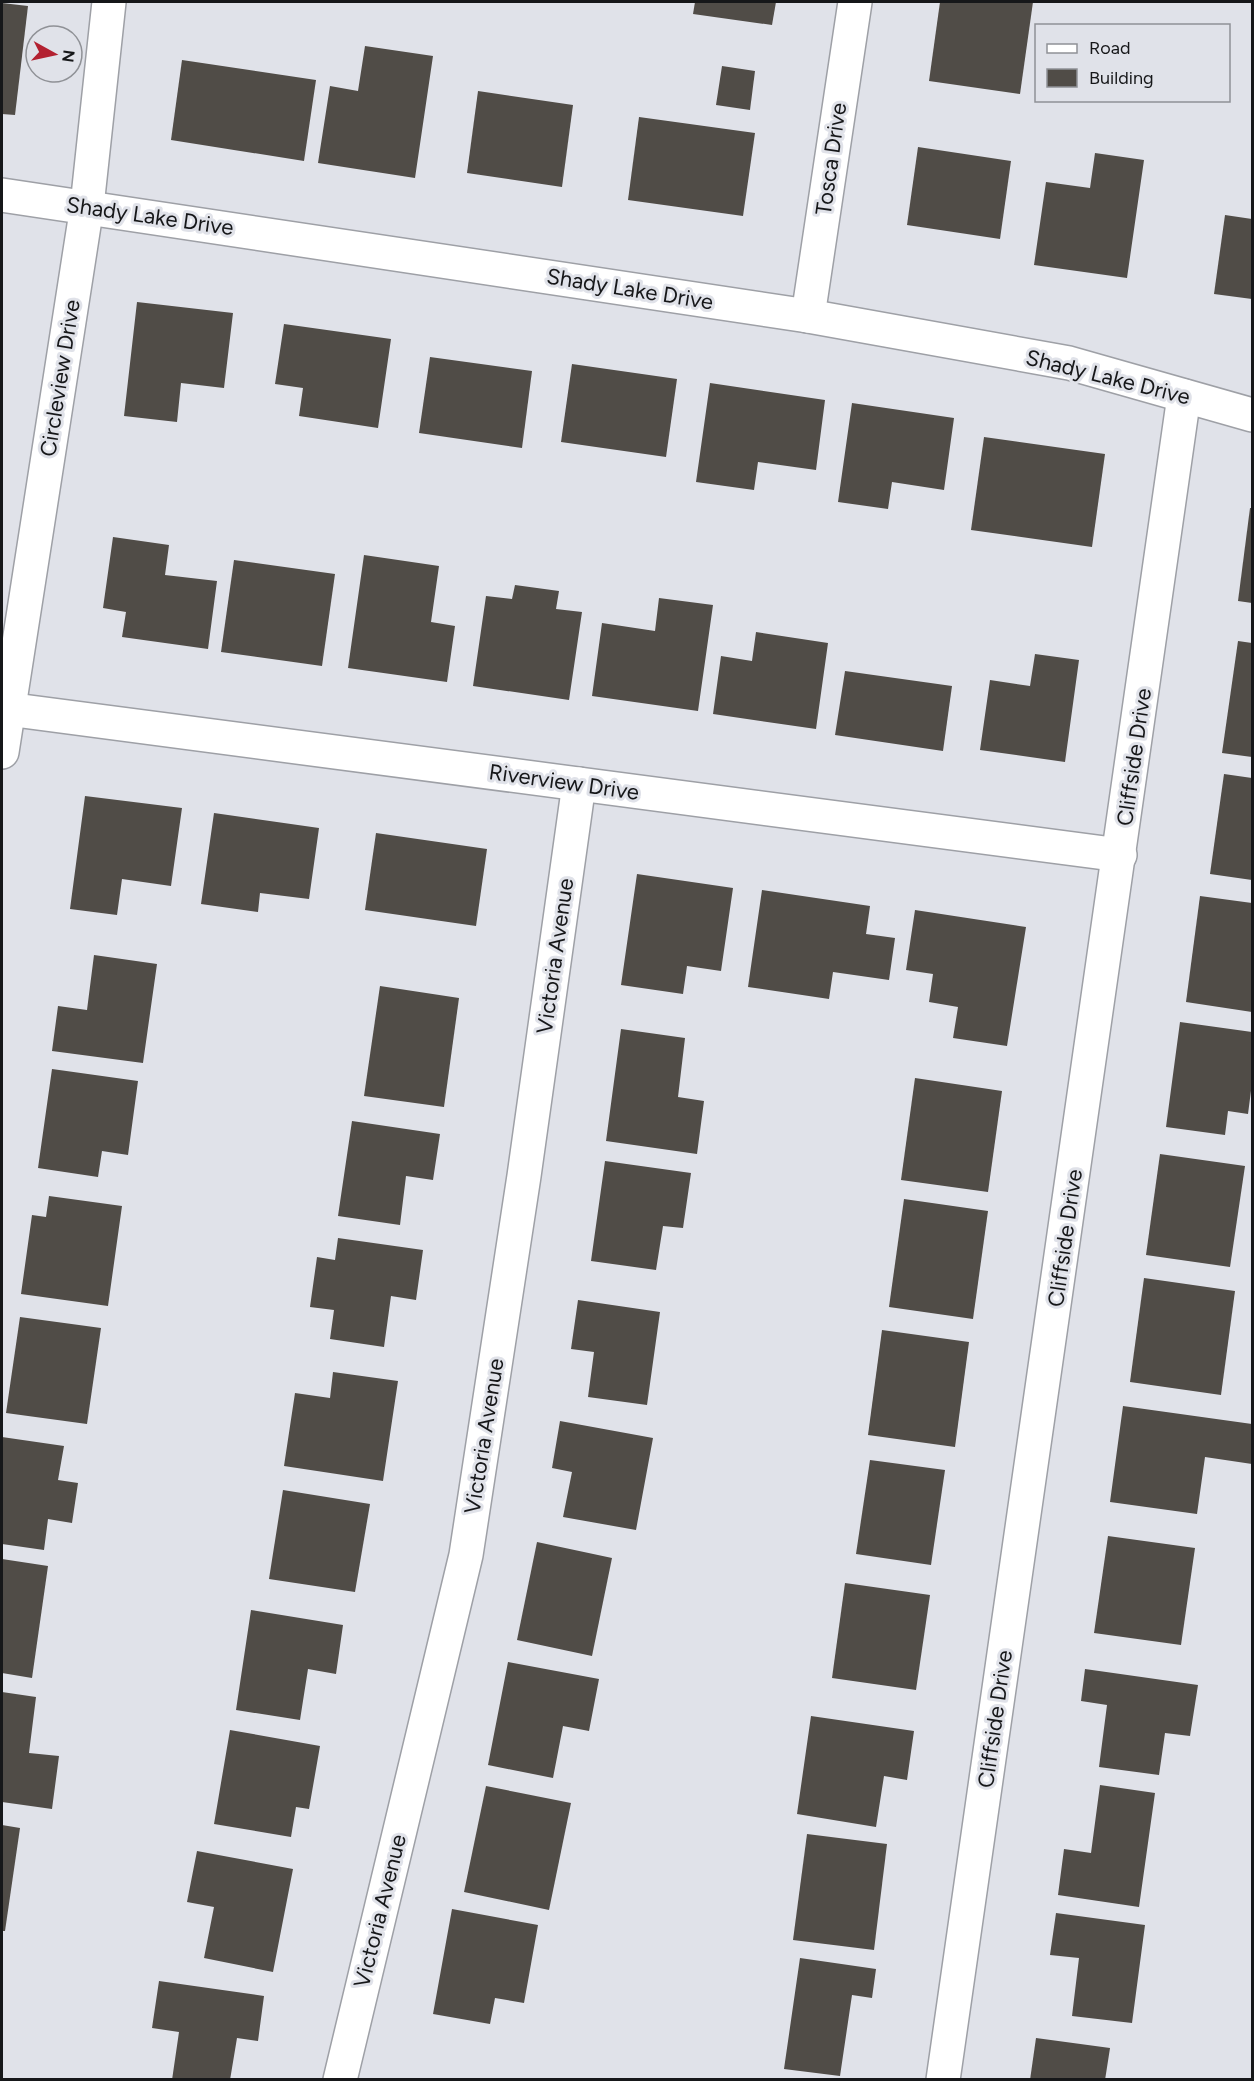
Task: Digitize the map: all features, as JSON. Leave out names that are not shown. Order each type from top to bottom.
[{"type":"street","name":"Circleview Drive","points":[[2,752],[87,206],[109,2]]},
{"type":"street","name":"Tosca Drive","points":[[808,316],[855,2]]},
{"type":"street","name":"Shady Lake Drive","points":[[2,195],[808,316],[1069,363],[1252,415]]},
{"type":"street","name":"Cliffside Drive","points":[[943,2079],[1184,396]]},
{"type":"street","name":"Riverview Drive","points":[[8,709],[1120,855]]},
{"type":"street","name":"Victoria Avenue","points":[[340,2079],[466,1555],[524,1176],[579,784]]},
{"type":"building","points":[[695,2],[776,2],[772,25],[693,14]]},
{"type":"building","points":[[940,2],[1033,2],[1020,94],[929,81]]},
{"type":"building","points":[[2,3],[28,6],[26,24],[24,24],[15,115],[2,114]]},
{"type":"building","points":[[365,46],[433,56],[415,178],[318,163],[330,86],[358,91]]},
{"type":"building","points":[[182,60],[316,80],[304,161],[171,140]]},
{"type":"building","points":[[722,66],[755,71],[750,110],[716,105]]},
{"type":"building","points":[[478,91],[573,105],[562,187],[467,173]]},
{"type":"building","points":[[639,117],[755,133],[743,216],[628,200]]},
{"type":"building","points":[[918,147],[1011,161],[1000,239],[907,225]]},
{"type":"building","points":[[1095,153],[1144,160],[1127,278],[1034,265],[1046,182],[1090,188]]},
{"type":"building","points":[[1225,215],[1252,219],[1252,299],[1214,294]]},
{"type":"building","points":[[137,302],[233,313],[224,388],[181,383],[177,422],[124,416]]},
{"type":"building","points":[[284,324],[391,339],[378,428],[299,416],[303,388],[275,384]]},
{"type":"building","points":[[430,357],[532,371],[522,448],[419,433]]},
{"type":"building","points":[[572,364],[677,379],[666,457],[561,442]]},
{"type":"building","points":[[710,383],[825,400],[816,470],[758,462],[754,490],[696,482]]},
{"type":"building","points":[[852,403],[954,418],[944,490],[892,482],[888,509],[838,502]]},
{"type":"building","points":[[984,437],[1105,454],[1092,547],[971,530]]},
{"type":"building","points":[[1250,508],[1252,508],[1252,603],[1238,601]]},
{"type":"building","points":[[113,537],[169,545],[165,575],[217,581],[208,649],[122,637],[126,612],[103,608]]},
{"type":"building","points":[[364,555],[439,566],[431,622],[455,626],[447,682],[348,668]]},
{"type":"building","points":[[234,560],[335,574],[322,666],[221,652]]},
{"type":"building","points":[[515,585],[559,591],[556,609],[582,612],[569,700],[473,686],[486,596],[512,599]]},
{"type":"building","points":[[659,598],[713,605],[698,711],[592,696],[602,623],[655,631]]},
{"type":"building","points":[[756,632],[828,643],[816,729],[713,714],[721,656],[752,661]]},
{"type":"building","points":[[1238,641],[1252,643],[1252,757],[1222,753]]},
{"type":"building","points":[[1035,654],[1079,660],[1065,762],[980,750],[990,680],[1030,686]]},
{"type":"building","points":[[845,671],[952,686],[943,751],[835,735]]},
{"type":"building","points":[[1224,774],[1252,778],[1252,880],[1210,874]]},
{"type":"building","points":[[85,796],[182,808],[171,886],[122,879],[117,915],[70,909]]},
{"type":"building","points":[[214,813],[319,828],[309,899],[260,893],[258,912],[201,904]]},
{"type":"building","points":[[376,833],[487,849],[476,926],[365,910]]},
{"type":"building","points":[[637,874],[733,888],[721,971],[687,966],[683,994],[621,985]]},
{"type":"building","points":[[762,890],[870,906],[866,934],[895,938],[889,980],[833,972],[829,999],[748,987]]},
{"type":"building","points":[[1200,896],[1252,903],[1252,1012],[1186,1002]]},
{"type":"building","points":[[915,910],[1026,927],[1007,1046],[953,1038],[958,1007],[929,1002],[933,974],[906,970]]},
{"type":"building","points":[[94,955],[157,964],[143,1063],[52,1051],[58,1006],[87,1010]]},
{"type":"building","points":[[380,986],[459,998],[444,1107],[364,1096]]},
{"type":"building","points":[[1180,1022],[1252,1032],[1252,1083],[1248,1114],[1228,1111],[1225,1135],[1166,1127]]},
{"type":"building","points":[[621,1029],[685,1038],[678,1097],[704,1101],[697,1154],[606,1141]]},
{"type":"building","points":[[52,1069],[138,1081],[128,1155],[102,1151],[98,1177],[38,1168]]},
{"type":"building","points":[[915,1078],[1002,1091],[988,1192],[901,1180]]},
{"type":"building","points":[[352,1121],[440,1134],[433,1180],[406,1176],[400,1225],[338,1216]]},
{"type":"building","points":[[1160,1154],[1245,1166],[1230,1267],[1146,1255]]},
{"type":"building","points":[[605,1161],[691,1173],[683,1228],[663,1226],[656,1270],[591,1261]]},
{"type":"building","points":[[49,1196],[122,1206],[108,1306],[21,1294],[32,1215],[46,1217]]},
{"type":"building","points":[[904,1199],[988,1211],[973,1319],[889,1307]]},
{"type":"building","points":[[338,1238],[423,1250],[416,1300],[391,1296],[384,1347],[330,1339],[334,1310],[310,1307],[317,1257],[335,1260]]},
{"type":"building","points":[[1144,1278],[1235,1291],[1221,1395],[1130,1382]]},
{"type":"building","points":[[578,1300],[660,1312],[647,1405],[588,1397],[594,1352],[571,1349]]},
{"type":"building","points":[[20,1317],[101,1328],[87,1424],[6,1413]]},
{"type":"building","points":[[882,1330],[969,1342],[955,1447],[868,1435]]},
{"type":"building","points":[[333,1372],[398,1381],[383,1481],[284,1466],[295,1393],[330,1398]]},
{"type":"building","points":[[1123,1406],[1252,1424],[1252,1464],[1205,1457],[1197,1514],[1110,1502]]},
{"type":"building","points":[[560,1421],[653,1438],[636,1530],[563,1517],[572,1472],[552,1468]]},
{"type":"building","points":[[2,1437],[64,1446],[58,1480],[78,1483],[72,1523],[48,1519],[44,1550],[2,1544]]},
{"type":"building","points":[[870,1460],[945,1470],[931,1565],[856,1554]]},
{"type":"building","points":[[283,1490],[370,1504],[355,1592],[269,1579]]},
{"type":"building","points":[[1108,1536],[1195,1548],[1181,1645],[1094,1633]]},
{"type":"building","points":[[537,1542],[612,1558],[592,1656],[517,1640]]},
{"type":"building","points":[[2,1559],[48,1566],[32,1678],[2,1673]]},
{"type":"building","points":[[845,1583],[930,1595],[916,1690],[832,1678]]},
{"type":"building","points":[[251,1610],[343,1625],[336,1674],[308,1669],[300,1720],[236,1710]]},
{"type":"building","points":[[508,1662],[599,1679],[589,1731],[563,1726],[553,1778],[488,1765]]},
{"type":"building","points":[[1085,1669],[1198,1685],[1190,1736],[1165,1733],[1159,1775],[1099,1767],[1107,1705],[1081,1701]]},
{"type":"building","points":[[2,1692],[36,1697],[29,1753],[59,1756],[52,1809],[2,1802]]},
{"type":"building","points":[[811,1716],[914,1731],[907,1780],[884,1776],[876,1827],[797,1814]]},
{"type":"building","points":[[230,1730],[320,1746],[309,1809],[296,1807],[291,1837],[214,1824]]},
{"type":"building","points":[[1100,1785],[1155,1793],[1139,1907],[1058,1895],[1064,1849],[1091,1853]]},
{"type":"building","points":[[486,1786],[571,1803],[549,1910],[464,1892]]},
{"type":"building","points":[[2,1825],[20,1828],[5,1931],[2,1931]]},
{"type":"building","points":[[807,1834],[887,1844],[874,1950],[793,1940]]},
{"type":"building","points":[[197,1851],[293,1869],[273,1972],[204,1958],[214,1907],[187,1902]]},
{"type":"building","points":[[452,1909],[538,1925],[524,2003],[495,1998],[490,2024],[433,2014]]},
{"type":"building","points":[[1056,1913],[1145,1925],[1132,2023],[1072,2016],[1079,1958],[1050,1955]]},
{"type":"building","points":[[800,1958],[876,1969],[872,1998],[852,1995],[840,2076],[784,2069]]},
{"type":"building","points":[[159,1981],[264,1996],[258,2041],[237,2038],[230,2080],[172,2080],[179,2032],[152,2028]]},
{"type":"building","points":[[1036,2038],[1110,2048],[1105,2080],[1030,2080]]}]
